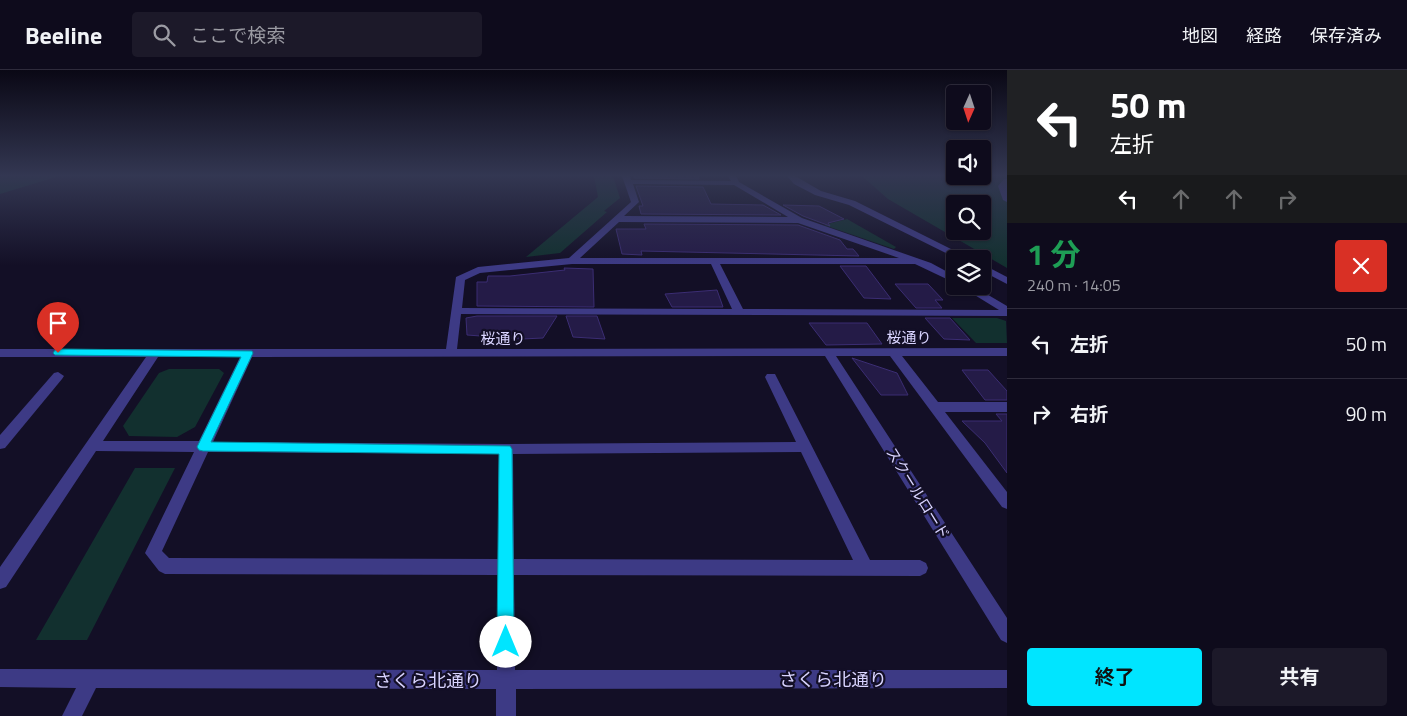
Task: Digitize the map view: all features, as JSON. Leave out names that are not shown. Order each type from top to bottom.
[{"type":"street","points":[[572,261],[630,206]]},
{"type":"street","points":[[777,206],[799,220],[928,265],[946,275]]},
{"type":"street","points":[[858,206],[906,232],[946,250]]},
{"type":"street","points":[[615,219],[799,220]]},
{"type":"street","points":[[452,353],[460,279],[478,270],[572,261],[915,261]]},
{"type":"street","points":[[714,261],[739,312]]},
{"type":"street","points":[[991,272],[1007,281]]},
{"type":"street","points":[[980,295],[1007,311]]},
{"type":"street","points":[[456,311],[1007,311]]},
{"type":"street","name":"スクールロード","points":[[828,352],[1007,634]]},
{"type":"street","points":[[893,352],[1007,503]]},
{"type":"street","name":"桜通り","points":[[0,353],[1007,352]]},
{"type":"street","points":[[0,581],[155,353]]},
{"type":"street","points":[[248,353],[153,553],[165,566],[920,568]]},
{"type":"street","points":[[0,444],[58,376]]},
{"type":"street","points":[[771,377],[865,568]]},
{"type":"street","points":[[935,407],[1007,407]]},
{"type":"street","points":[[92,446],[506,449],[805,447]]},
{"type":"street","points":[[506,449],[506,716]]},
{"type":"street","name":"さくら北通り","points":[[0,678],[1007,679]]},
{"type":"street","points":[[72,716],[91,678]]},
{"type":"green space","points":[[587,206],[610,206],[604,211],[607,212],[560,253],[526,257]]},
{"type":"green space","points":[[900,206],[946,206],[946,233]]},
{"type":"green space","points":[[991,206],[1007,206],[1007,268],[991,259],[991,250],[976,250],[959,240],[991,240]]},
{"type":"green space","points":[[847,219],[896,247],[894,249],[824,225]]},
{"type":"green space","points":[[952,318],[997,318],[1006,321],[1007,343],[976,343]]},
{"type":"green space","points":[[169,369],[219,369],[224,373],[195,427],[177,437],[129,436],[123,426],[159,373]]},
{"type":"green space","points":[[135,468],[175,468],[87,640],[36,640]]},
{"type":"building","points":[[639,206],[765,206],[781,215],[641,214]]},
{"type":"building","points":[[785,206],[819,206],[844,219],[828,223],[830,226],[803,216]]},
{"type":"building","points":[[644,224],[798,225],[840,240],[847,249],[853,249],[859,256],[641,251],[642,255],[622,254],[616,229],[646,229]]},
{"type":"building","points":[[840,266],[866,266],[891,299],[864,298]]},
{"type":"building","points":[[564,268],[593,269],[594,307],[477,306],[477,282],[487,282],[488,276],[510,276],[565,270]]},
{"type":"building","points":[[895,284],[928,284],[943,300],[935,300],[942,308],[916,308]]},
{"type":"building","points":[[717,290],[723,307],[672,307],[665,294]]},
{"type":"building","points":[[477,316],[557,316],[543,338],[522,339],[467,335],[466,318]]},
{"type":"building","points":[[566,316],[597,316],[605,339],[573,337]]},
{"type":"building","points":[[925,318],[950,318],[970,340],[944,339]]},
{"type":"building","points":[[809,323],[867,323],[882,344],[826,345]]},
{"type":"building","points":[[852,358],[897,373],[908,395],[881,395]]},
{"type":"building","points":[[962,370],[988,370],[1007,391],[1007,400],[985,400]]},
{"type":"building","points":[[996,414],[1007,414],[1007,473],[985,443],[962,421],[1002,421]]},
{"type":"route","points":[[58,353],[248,353],[203,447],[506,449],[506,642]]}]
